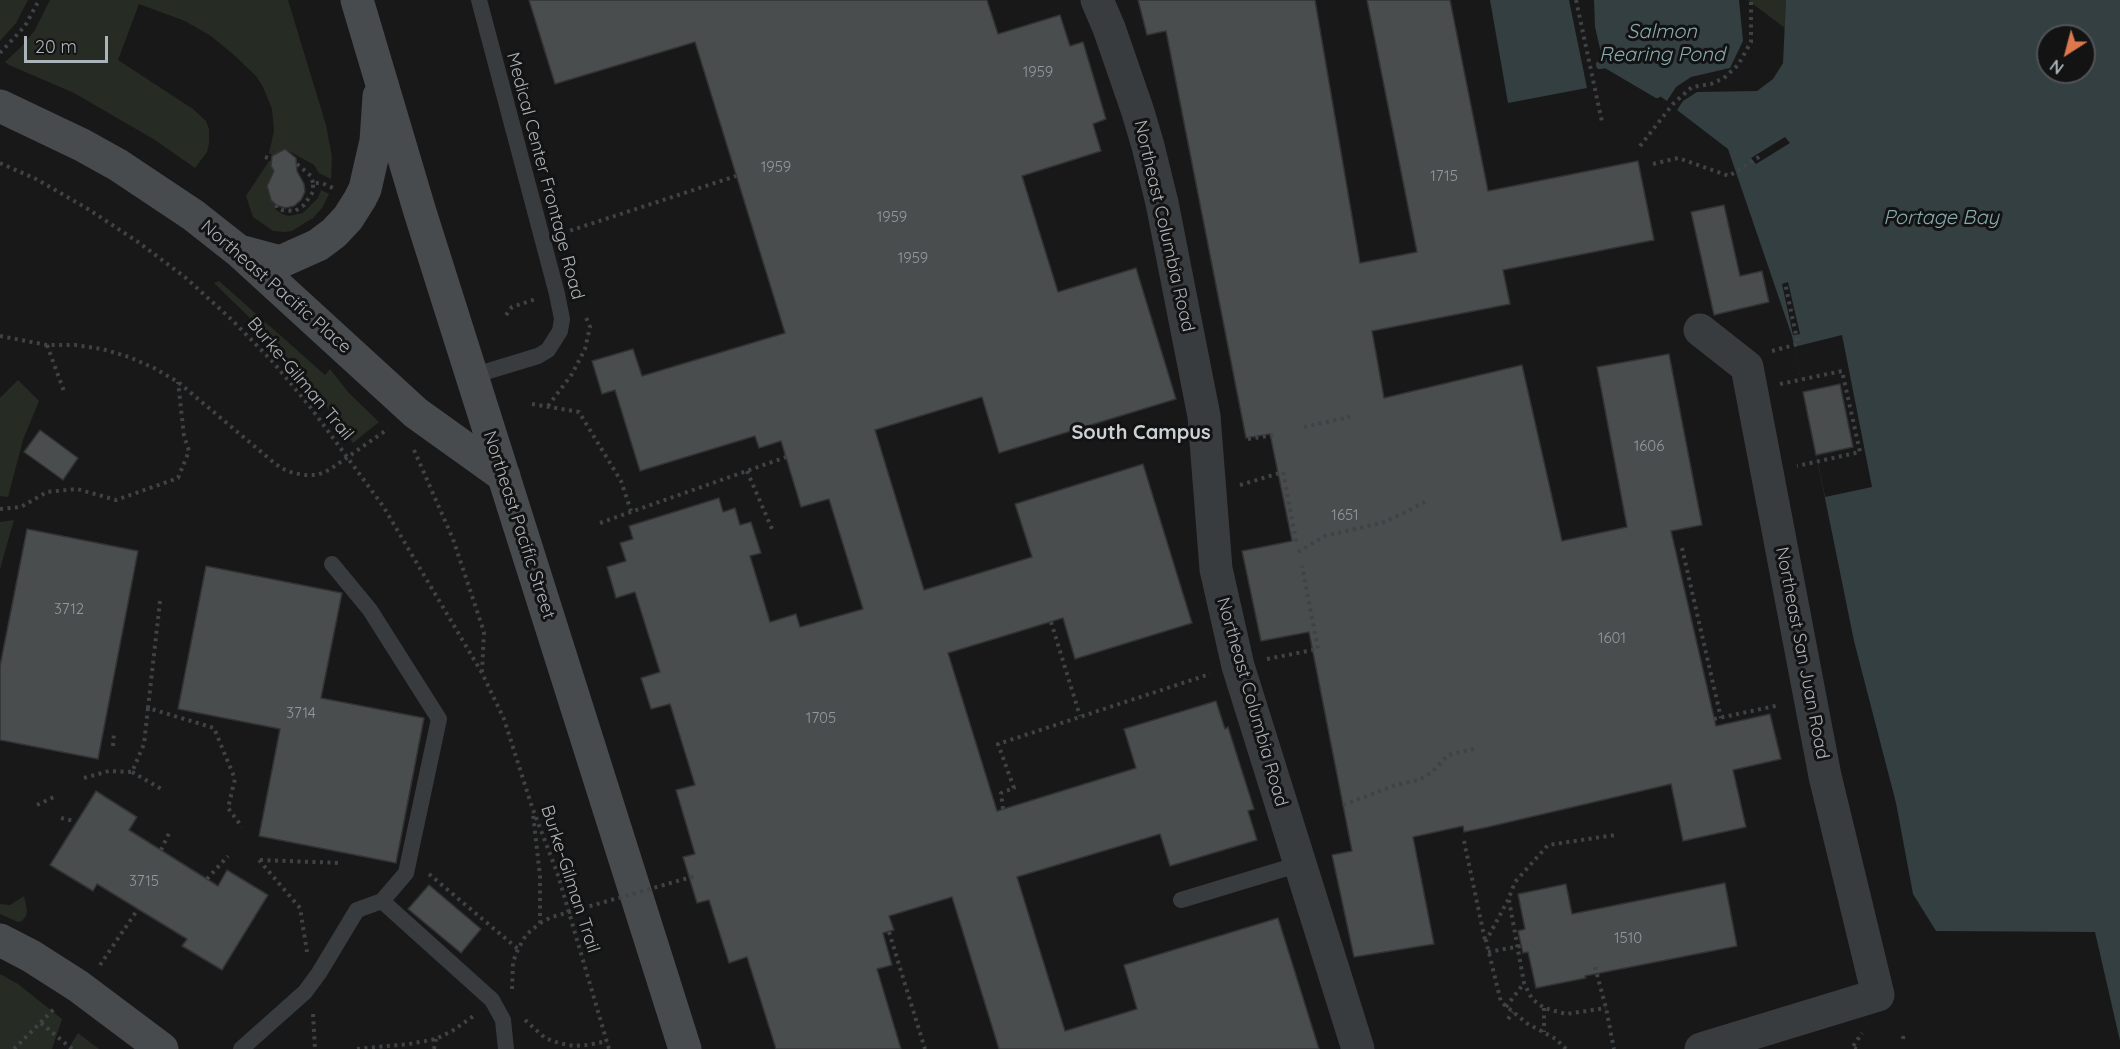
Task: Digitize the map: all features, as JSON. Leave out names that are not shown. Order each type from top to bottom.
[{"type":"main road","name":"Northeast Pacific Street","points":[[357,0],[472,376],[685,1049]]},
{"type":"main road","points":[[240,252],[280,262],[318,245],[348,218],[360,199],[376,141],[380,76]]},
{"type":"main road","name":"Northeast Pacific Place","points":[[0,106],[50,128],[118,165],[193,215],[240,252],[416,412],[504,476]]},
{"type":"main road","points":[[0,940],[31,956],[78,986],[162,1049]]},
{"type":"street","name":"Northeast Columbia Road","points":[[1096,0],[1119,54],[1149,146],[1159,189],[1204,416],[1216,569],[1238,666],[1358,1049]]},
{"type":"street","name":"Northeast San Juan Road","points":[[1700,330],[1747,367],[1825,776],[1878,995],[1701,1049]]},
{"type":"lane","name":"Medical Center Frontage Road","points":[[472,376],[538,356],[548,350],[560,331],[562,319],[479,0]]},
{"type":"lane","points":[[241,1049],[305,992],[357,910],[382,902],[407,871],[439,719],[370,610],[332,564]]},
{"type":"lane","points":[[1181,900],[1300,864]]},
{"type":"lane","points":[[382,902],[492,1000],[503,1020],[506,1049]]},
{"type":"path","points":[[0,53],[25,26],[39,0]]},
{"type":"path","points":[[1576,0],[1602,122]]},
{"type":"path","points":[[1640,146],[1672,104],[1692,87],[1711,84],[1724,78],[1738,64],[1751,42],[1751,0]]},
{"type":"path","points":[[1653,164],[1678,158],[1729,176],[1762,155]]},
{"type":"path","points":[[265,157],[272,159]]},
{"type":"path","name":"Burke-Gilman Trail","points":[[0,163],[36,179],[88,209],[138,242],[186,278],[273,362],[311,408],[383,506],[482,673],[504,719],[532,807],[558,875],[609,1049]]},
{"type":"path","points":[[276,205],[276,208],[282,210],[296,211],[304,205],[313,192],[314,183],[311,176],[297,164]]},
{"type":"path","points":[[558,235],[736,176]]},
{"type":"path","points":[[314,183],[322,183]]},
{"type":"path","points":[[1785,283],[1798,344],[1793,345]]},
{"type":"path","points":[[506,315],[512,307],[541,298]]},
{"type":"path","points":[[0,336],[47,345],[75,345],[102,349],[154,368],[178,382],[282,468],[299,474],[317,475],[329,470],[391,426]]},
{"type":"path","points":[[47,345],[65,394]]},
{"type":"path","points":[[1801,379],[1842,370],[1860,452],[1817,461]]},
{"type":"path","points":[[0,509],[21,507],[46,492],[77,489],[116,501],[178,478],[189,451],[184,436],[178,382]]},
{"type":"path","points":[[532,404],[579,411],[621,481],[631,511]]},
{"type":"path","points":[[1304,427],[1350,417]]},
{"type":"path","points":[[1248,439],[1274,435]]},
{"type":"path","points":[[412,446],[453,539],[484,632],[482,673]]},
{"type":"path","points":[[600,523],[786,457]]},
{"type":"path","points":[[747,471],[772,529]]},
{"type":"path","points":[[1236,486],[1283,472],[1297,546]]},
{"type":"path","points":[[1298,552],[1325,536],[1385,522],[1425,502]]},
{"type":"path","points":[[1682,548],[1721,718]]},
{"type":"path","points":[[1261,661],[1318,649],[1302,566]]},
{"type":"path","points":[[132,772],[144,744],[160,601]]},
{"type":"path","points":[[1051,622],[1080,716]]},
{"type":"path","points":[[1003,809],[1001,793],[1014,788],[998,744],[1215,672]]},
{"type":"path","points":[[1714,719],[1786,703]]},
{"type":"path","points":[[148,708],[214,728],[235,779],[228,808],[242,827]]},
{"type":"path","points":[[113,746],[114,733]]},
{"type":"path","points":[[1343,806],[1396,785],[1419,780],[1432,772],[1448,754],[1474,749]]},
{"type":"path","points":[[84,778],[109,771],[132,772],[163,790]]},
{"type":"path","points":[[37,805],[56,796]]},
{"type":"path","points":[[532,807],[540,876],[540,923]]},
{"type":"path","points":[[61,818],[74,821]]},
{"type":"path","points":[[161,850],[170,831]]},
{"type":"path","points":[[1486,941],[1515,882],[1548,845],[1615,835]]},
{"type":"path","points":[[1464,841],[1501,1002],[1528,1024],[1556,1039],[1566,1049]]},
{"type":"path","points":[[207,879],[228,856]]},
{"type":"path","points":[[307,956],[300,908],[259,860],[341,863]]},
{"type":"path","points":[[429,874],[518,949]]},
{"type":"path","points":[[514,998],[511,976],[513,962],[526,935],[540,923],[552,917],[695,876]]},
{"type":"path","points":[[1508,900],[1519,946],[1524,983],[1532,999],[1544,1008],[1566,1014],[1606,1008]]},
{"type":"path","points":[[97,969],[138,909]]},
{"type":"path","points":[[889,932],[925,1049]]},
{"type":"path","points":[[1488,952],[1519,946]]},
{"type":"path","points":[[1595,967],[1614,1049]]},
{"type":"path","points":[[1506,1007],[1524,983]]},
{"type":"path","points":[[14,1049],[62,1000]]},
{"type":"path","points":[[312,1007],[315,1049]]},
{"type":"path","points":[[1544,1008],[1544,1033]]},
{"type":"path","points":[[1508,1018],[1513,1012]]},
{"type":"path","points":[[523,1018],[545,1038],[559,1044],[574,1046],[607,1041]]},
{"type":"path","points":[[40,1023],[72,1049]]},
{"type":"path","points":[[1857,1049],[1852,1048],[1866,1028]]},
{"type":"path","points":[[1904,1032],[1904,1039]]},
{"type":"path","points":[[357,1049],[436,1039],[434,1049]]},
{"type":"shaded area","points":[[0,0],[28,0],[16,23],[0,41]]},
{"type":"shaded area","points":[[50,0],[288,0],[326,125],[332,157],[331,179],[319,173],[314,165],[289,151],[282,151],[274,156],[269,153],[274,131],[272,109],[256,76],[235,56],[211,36],[185,21],[139,4],[118,60],[193,109],[206,121],[209,129],[209,144],[207,152],[195,168],[155,140],[74,93],[9,65],[5,62],[35,30]]},
{"type":"shaded area","points":[[1786,0],[1785,28],[1749,1]]},
{"type":"shaded area","points":[[269,161],[272,161],[274,172],[267,186],[268,193],[275,209],[282,214],[289,216],[303,213],[318,198],[321,190],[329,194],[322,208],[313,218],[292,231],[273,231],[253,217],[246,196]]},
{"type":"shaded area","points":[[219,281],[325,375],[330,369],[349,393],[379,422],[353,443],[311,385],[255,323],[214,283]]},
{"type":"shaded area","points":[[18,380],[39,401],[23,440],[8,497],[0,496],[0,398]]},
{"type":"shaded area","points":[[14,520],[5,551],[0,570],[0,522]]},
{"type":"shaded area","points":[[24,896],[27,910],[22,921],[18,922],[0,914],[0,904],[10,905]]},
{"type":"shaded area","points":[[0,974],[18,984],[62,1019],[52,1049],[0,1049]]},
{"type":"shaded area","points":[[78,1033],[99,1049],[68,1049]]},
{"type":"water","points":[[1490,0],[1569,0],[1587,88],[1508,103]]},
{"type":"water","name":"Salmon Rearing Pond","points":[[1594,0],[1739,0],[1743,41],[1730,68],[1691,77],[1676,87],[1667,101],[1602,57],[1595,27]]},
{"type":"water","name":"Portage Bay","points":[[1786,0],[2120,0],[2120,1041],[2095,932],[1936,931],[1913,894],[1896,803],[1854,641],[1792,336],[1728,149],[1677,110],[1683,101],[1697,92],[1757,91],[1773,79],[1783,63]]},
{"type":"pier","points":[[1785,137],[1790,143],[1756,164],[1751,158]]},
{"type":"pier","points":[[1788,282],[1800,334],[1793,335],[1782,284]]},
{"type":"pier","points":[[1842,335],[1872,487],[1825,497],[1794,347]]},
{"type":"building","points":[[529,0],[987,0],[998,34],[1060,15],[1070,46],[1083,42],[1106,119],[1093,124],[1101,151],[1022,176],[1058,292],[1136,268],[1176,399],[999,453],[982,397],[875,430],[924,590],[1032,557],[1015,504],[1143,464],[1192,623],[1075,659],[1063,618],[948,653],[997,811],[1136,768],[1124,729],[1216,701],[1225,729],[1228,727],[1254,809],[1248,811],[1257,840],[1170,866],[1160,834],[1017,877],[1065,1031],[1137,1009],[1124,965],[1278,918],[1319,1049],[999,1049],[952,897],[889,916],[894,930],[883,933],[892,965],[877,969],[901,1049],[776,1049],[747,957],[729,963],[709,900],[697,903],[683,857],[695,854],[676,790],[695,785],[670,704],[651,709],[641,678],[660,672],[635,592],[616,598],[607,567],[626,561],[620,543],[633,539],[629,526],[719,498],[723,512],[735,508],[740,525],[751,522],[761,553],[750,556],[770,622],[796,614],[800,627],[863,609],[829,499],[801,507],[781,441],[759,448],[755,436],[640,471],[615,390],[602,394],[592,361],[633,349],[642,376],[785,333],[695,42],[555,84]]},
{"type":"building","points":[[1138,0],[1315,0],[1360,263],[1417,252],[1367,0],[1450,0],[1488,191],[1638,161],[1654,240],[1503,270],[1510,304],[1372,331],[1384,398],[1522,365],[1562,541],[1627,527],[1597,367],[1669,354],[1702,525],[1671,531],[1716,726],[1770,714],[1781,759],[1733,770],[1746,827],[1683,841],[1671,784],[1464,832],[1463,826],[1413,837],[1434,944],[1354,957],[1332,855],[1352,851],[1309,632],[1261,641],[1242,551],[1292,541],[1270,434],[1246,438],[1166,31],[1147,35]]},
{"type":"building","points":[[285,149],[296,158],[297,171],[304,184],[305,192],[294,206],[285,208],[276,205],[271,200],[267,186],[274,171],[271,166],[272,156]]},
{"type":"building","points":[[1724,205],[1740,276],[1762,271],[1769,302],[1714,315],[1691,212]]},
{"type":"building","points":[[1840,384],[1853,447],[1816,455],[1803,392]]},
{"type":"building","points":[[40,430],[78,458],[63,480],[24,452]]},
{"type":"building","points":[[27,529],[138,551],[98,759],[0,740],[0,666]]},
{"type":"building","points":[[206,566],[342,593],[321,698],[424,718],[396,863],[259,836],[280,729],[178,709]]},
{"type":"building","points":[[96,791],[137,817],[129,830],[218,886],[227,870],[268,895],[222,970],[182,946],[187,939],[97,884],[93,891],[50,865]]},
{"type":"building","points":[[1725,883],[1737,946],[1536,988],[1528,952],[1523,953],[1518,931],[1525,929],[1518,894],[1566,884],[1572,914]]},
{"type":"building","points":[[429,885],[481,929],[461,953],[408,909]]},
{"type":"waterway","points":[[1600,65],[1606,64],[1657,94]]},
{"type":"district","name":"South Campus","points":[[1141,433]]}]
